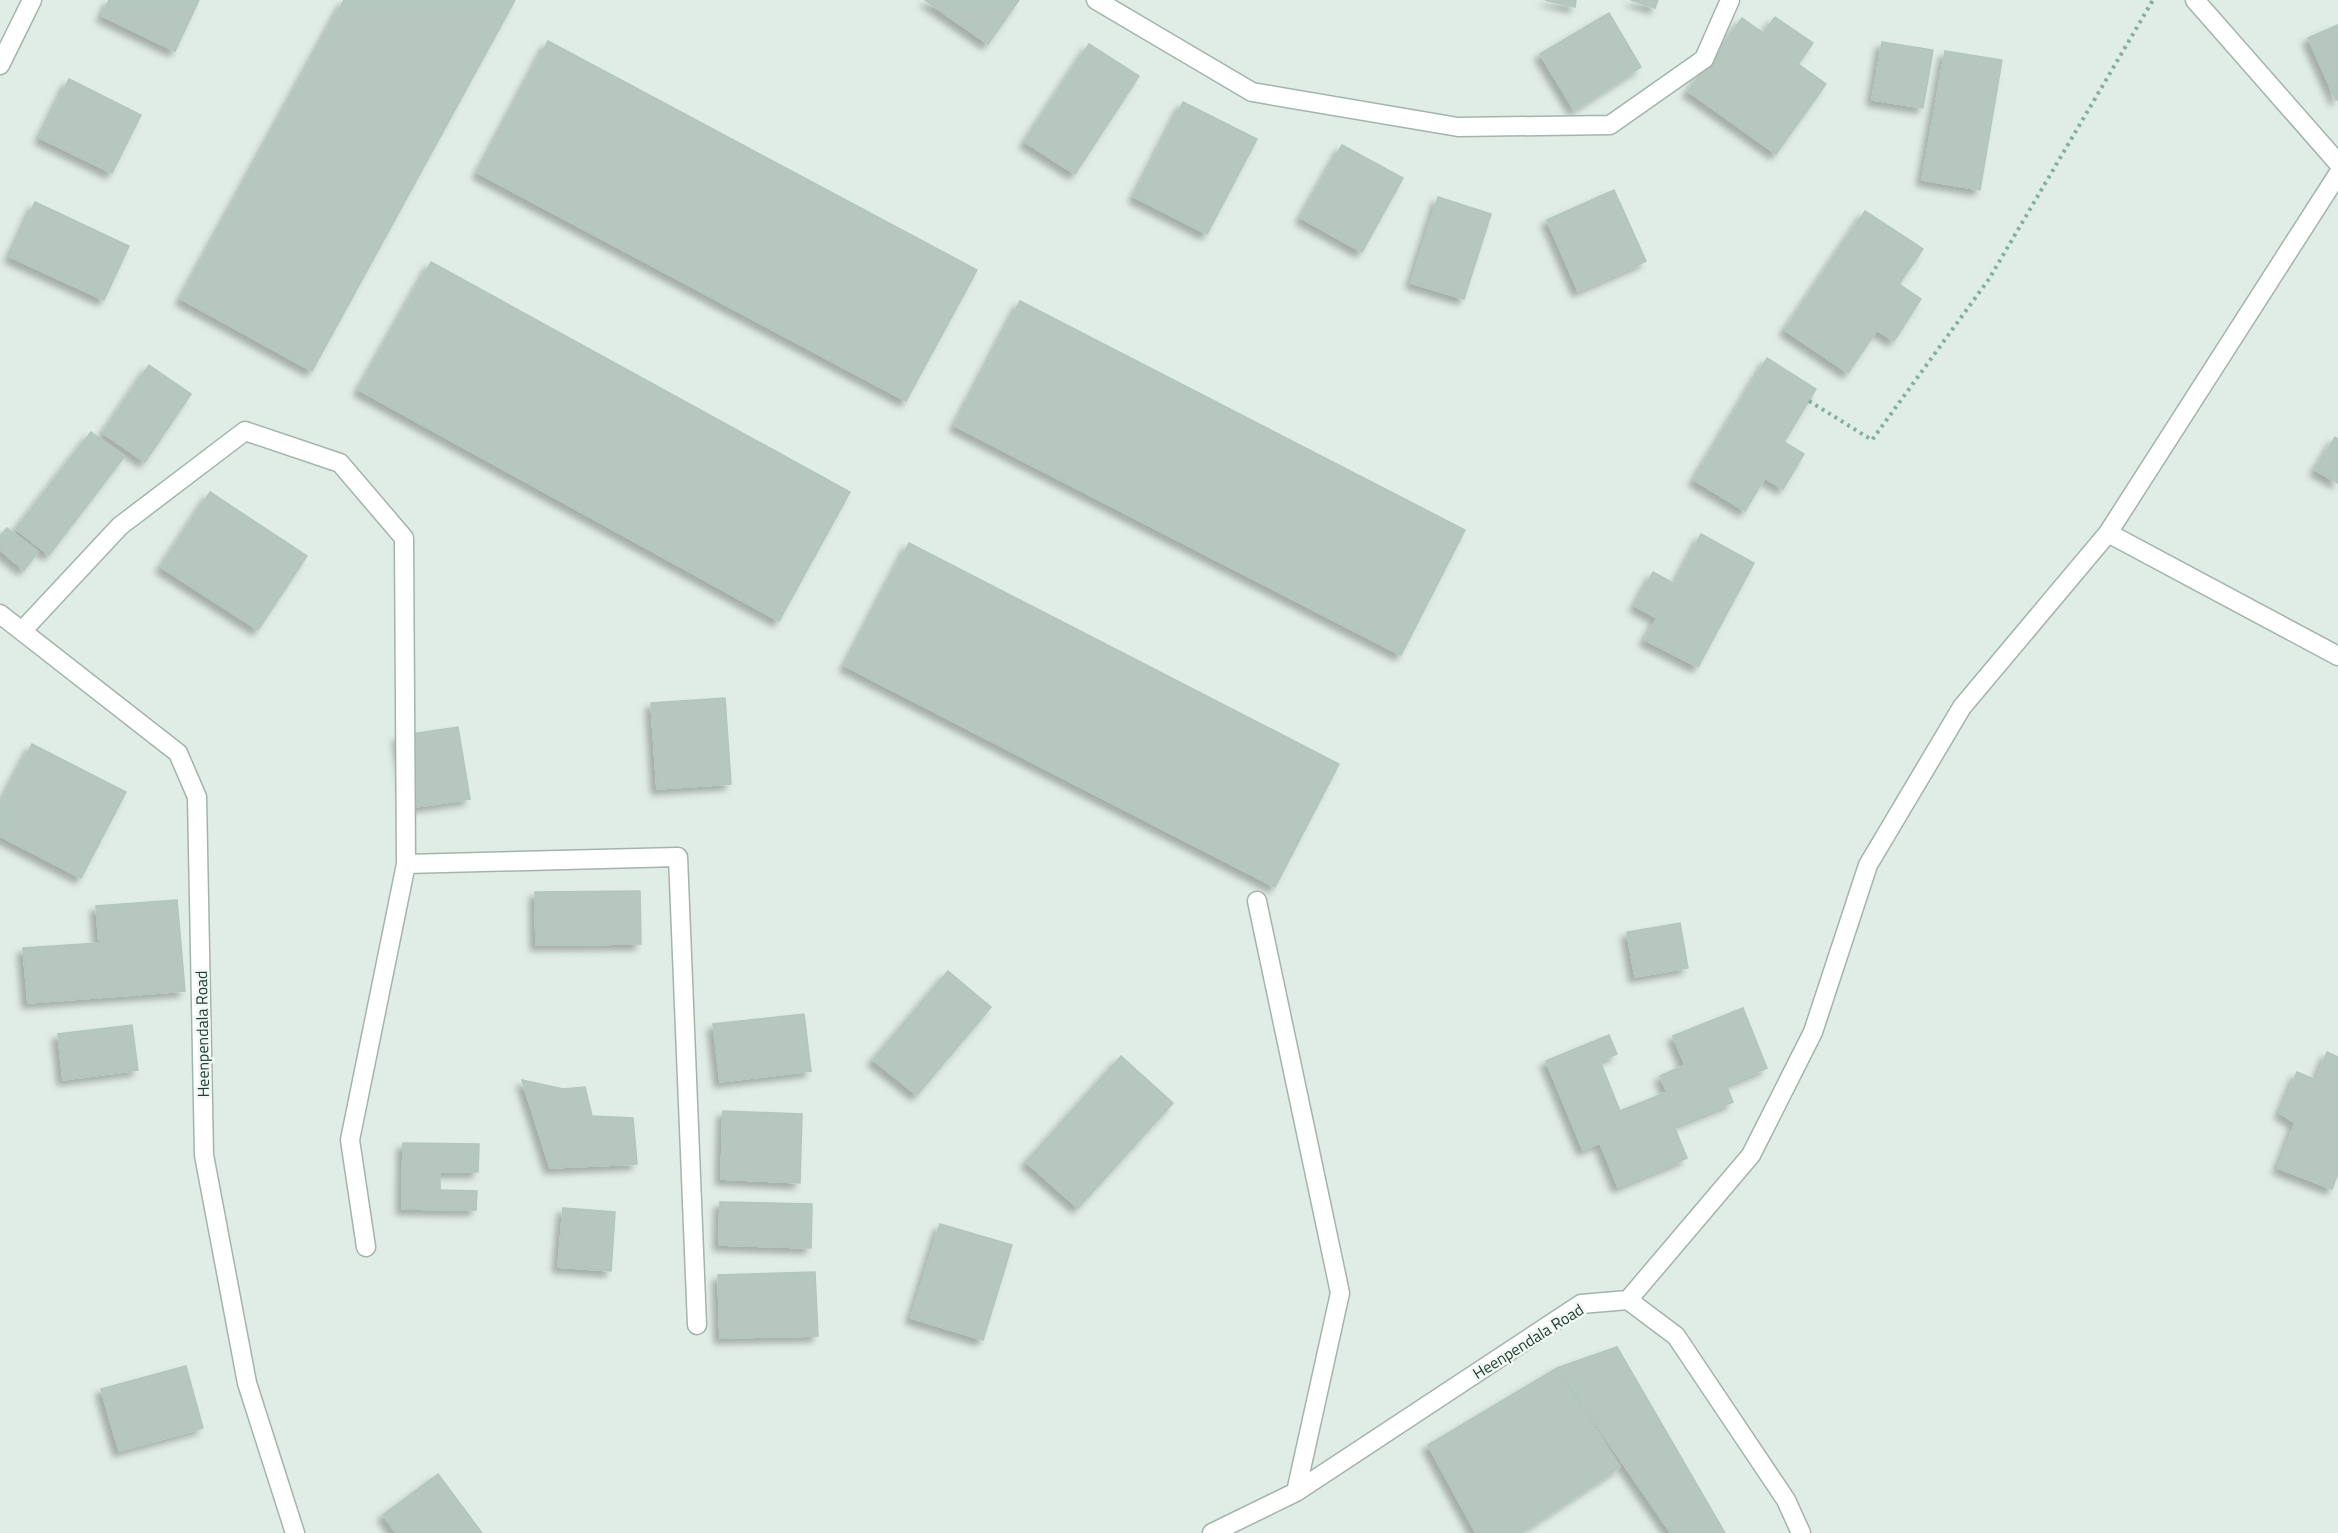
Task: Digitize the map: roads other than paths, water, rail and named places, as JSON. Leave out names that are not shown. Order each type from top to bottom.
[{"type":"street","points":[[0,65],[32,0]]},
{"type":"street","points":[[1096,0],[1252,92],[1458,128],[1610,125],[1704,59],[1730,0]]},
{"type":"street","points":[[2195,0],[2338,163]]},
{"type":"street","points":[[1801,1533],[1786,1500],[1676,1336],[1628,1300],[1751,1155],[1813,1032],[1868,865],[1962,707],[2108,533],[2338,174]]},
{"type":"street","points":[[22,631],[120,526],[245,431],[340,463],[404,538],[406,864],[350,1140],[366,1247]]},
{"type":"street","points":[[2108,533],[2338,656]]},
{"type":"street","name":"Heenpendala Road","points":[[0,614],[178,753],[197,796],[204,1155],[247,1383],[296,1533]]},
{"type":"street","points":[[406,864],[678,857],[697,1324]]},
{"type":"street","points":[[1257,901],[1340,1293],[1296,1492]]},
{"type":"street","name":"Heenpendala Road","points":[[1212,1533],[1296,1492],[1581,1304],[1628,1300]]}]
